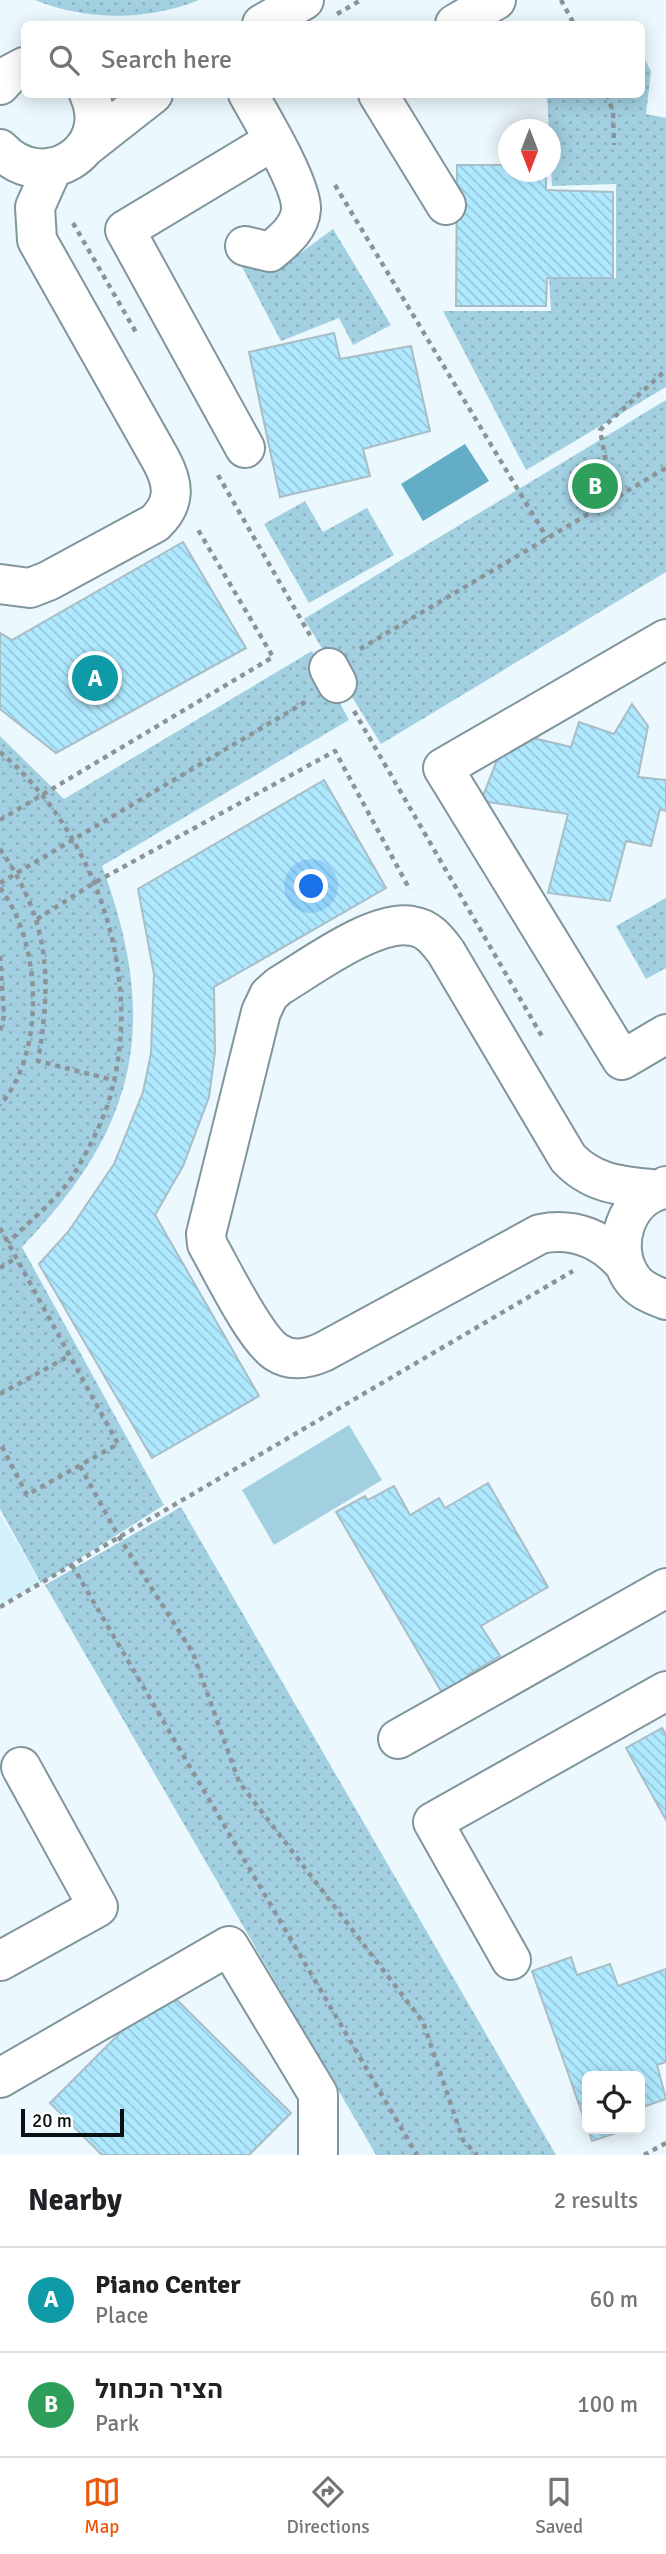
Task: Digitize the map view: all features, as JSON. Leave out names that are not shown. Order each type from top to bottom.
[{"type":"street","points":[[267,21],[304,0]]},
{"type":"street","points":[[460,21],[496,0]]},
{"type":"street","points":[[0,53],[21,59]]},
{"type":"street","points":[[0,85],[9,75],[21,69]]},
{"type":"street","points":[[0,584],[30,588],[48,581],[144,530],[168,508],[171,486],[161,460],[37,240],[35,208],[68,159],[92,134],[94,115],[90,98]]},
{"type":"street","points":[[0,149],[8,159],[24,167],[68,159],[148,98]]},
{"type":"street","points":[[245,246],[270,253],[290,235],[301,209],[286,164],[250,98]]},
{"type":"street","points":[[381,98],[446,205]]},
{"type":"street","points":[[245,448],[125,230],[274,141]]},
{"type":"street","points":[[666,639],[443,768],[622,1060],[666,1034]]},
{"type":"street","points":[[634,1273],[573,1233],[552,1232],[529,1238],[331,1348],[299,1359],[283,1356],[269,1346],[207,1244],[212,1208],[261,1012],[269,995],[279,986],[379,930],[412,925],[435,937],[568,1158],[585,1174],[602,1182],[664,1188]]},
{"type":"street","points":[[664,1188],[640,1202],[627,1217],[621,1244],[666,1331]]},
{"type":"street","points":[[398,1740],[666,1588]]},
{"type":"street","points":[[511,1960],[433,1822],[666,1691]]},
{"type":"street","points":[[0,1961],[98,1907],[20,1767]]},
{"type":"street","points":[[0,2078],[229,1945],[318,2094],[318,2155]]},
{"type":"path","points":[[561,0],[572,21]]},
{"type":"path","points":[[609,98],[614,112],[614,145]]},
{"type":"path","points":[[331,177],[547,538]]},
{"type":"path","points":[[614,499],[600,429],[666,370]]},
{"type":"path","points":[[0,1105],[10,1093],[33,1028],[31,961],[8,898],[0,886],[547,538],[666,468]]},
{"type":"path","points":[[0,820],[273,657],[171,486]]},
{"type":"path","points":[[333,675],[546,1042]]},
{"type":"path","points":[[37,919],[94,883],[335,751],[435,937]]},
{"type":"path","points":[[0,752],[29,776],[74,840],[111,928],[122,1014],[110,1098],[73,1176],[8,1243]]},
{"type":"path","points":[[0,849],[16,874],[37,919],[46,961],[47,1008],[38,1061],[113,1080]]},
{"type":"path","points":[[0,957],[4,1016],[0,1031]]},
{"type":"path","points":[[0,1228],[118,1444],[27,1495],[0,1443]]},
{"type":"path","points":[[0,1268],[16,1258]]},
{"type":"path","points":[[0,1607],[119,1537],[634,1273]]},
{"type":"path","points":[[0,1394],[69,1356]]},
{"type":"path","points":[[80,1466],[119,1537],[193,1653],[239,1782],[423,2022],[463,2140],[477,2155]]},
{"type":"path","points":[[72,1565],[417,2155]]},
{"type":"path","points":[[644,2155],[666,2143]]},
{"type":"shaded area","points":[[35,0],[199,0],[159,12],[117,16],[75,12]]},
{"type":"shaded area","points":[[645,60],[651,71],[646,114],[666,118],[666,387],[526,470],[443,311],[551,311],[549,278],[616,278],[616,184],[552,186],[552,182],[561,182],[561,119],[548,119],[547,98],[645,98]]},
{"type":"shaded area","points":[[333,229],[391,325],[353,345],[339,318],[281,341],[240,263],[266,268],[302,252]]},
{"type":"shaded area","points":[[666,400],[666,572],[381,744],[304,619]]},
{"type":"shaded area","points":[[465,444],[489,481],[423,521],[401,484]]},
{"type":"shaded area","points":[[305,501],[323,532],[367,508],[394,555],[309,603],[264,524]]},
{"type":"shaded area","points":[[312,651],[349,720],[102,866],[120,922],[130,975],[133,1024],[128,1070],[114,1115],[92,1158],[61,1202],[22,1247],[164,1505],[41,1583],[0,1509],[0,736],[64,799]]},
{"type":"shaded area","points":[[666,898],[666,968],[646,979],[616,926]]},
{"type":"shaded area","points":[[349,1425],[382,1480],[274,1545],[242,1490]]},
{"type":"shaded area","points":[[181,1507],[556,2155],[376,2155],[45,1585]]},
{"type":"shaded area","points":[[0,1515],[41,1583],[0,1605]]},
{"type":"building","points":[[457,165],[498,165],[498,182],[546,182],[546,190],[613,192],[613,278],[547,278],[546,306],[456,306]]},
{"type":"building","points":[[334,333],[340,359],[411,346],[430,431],[363,449],[370,476],[280,497],[249,352]]},
{"type":"building","points":[[183,542],[246,648],[56,753],[0,709],[0,633],[12,640]]},
{"type":"building","points":[[632,704],[648,726],[638,777],[666,780],[666,811],[660,809],[651,846],[626,841],[610,901],[548,893],[568,814],[481,801],[508,732],[571,747],[579,722],[614,734]]},
{"type":"building","points":[[324,780],[386,888],[214,987],[215,1052],[209,1097],[183,1166],[155,1215],[259,1396],[152,1458],[39,1264],[68,1232],[114,1164],[143,1092],[151,1053],[154,974],[138,889]]},
{"type":"building","points":[[488,1483],[548,1587],[481,1626],[500,1656],[469,1674],[472,1679],[444,1696],[336,1512],[365,1496],[368,1500],[394,1486],[410,1515],[439,1498],[445,1508]]},
{"type":"building","points":[[662,1728],[666,1735],[666,1820],[626,1748]]},
{"type":"building","points":[[571,1957],[577,1975],[610,1964],[618,1986],[666,1969],[666,2062],[657,2065],[666,2099],[645,2106],[645,2071],[582,2071],[582,2113],[532,1971]]},
{"type":"building","points":[[165,1988],[291,2113],[249,2155],[102,2155],[50,2103]]},
{"type":"building","points":[[590,2134],[613,2134],[592,2141]]},
{"type":"place","name":"הציר הכחול","points":[[595,486]]},
{"type":"place","name":"Piano Center","points":[[95,678]]}]
